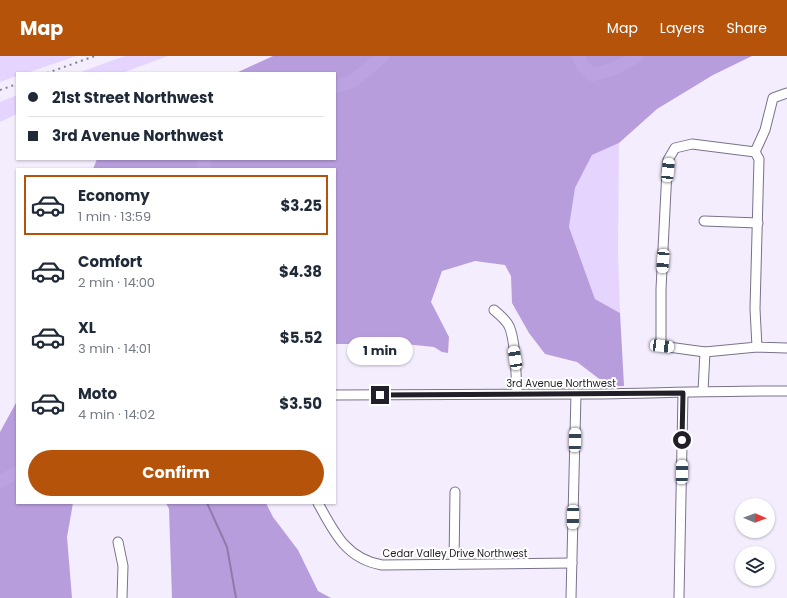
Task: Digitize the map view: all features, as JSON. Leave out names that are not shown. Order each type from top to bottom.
[{"type":"street","points":[[755,152],[765,130],[773,98],[787,93]]},
{"type":"street","points":[[757,347],[755,315],[759,158],[755,152],[692,144],[675,148],[668,160],[661,290],[662,346],[705,352],[757,347],[787,348]]},
{"type":"street","points":[[704,221],[758,223]]},
{"type":"street","points":[[494,310],[503,317],[509,327],[515,358],[517,394]]},
{"type":"street","points":[[703,391],[705,352]]},
{"type":"street","name":"3rd Avenue Northwest","points":[[336,395],[787,391]]},
{"type":"street","points":[[679,598],[683,393]]},
{"type":"street","points":[[571,598],[576,394]]},
{"type":"street","points":[[454,492],[454,564]]},
{"type":"street","name":"Cedar Valley Drive Northwest","points":[[319,504],[339,539],[353,553],[364,560],[382,565],[572,563]]},
{"type":"street","points":[[118,542],[123,566],[122,598]]},
{"type":"shaded area","points":[[0,56],[76,56],[30,72],[16,72],[16,76],[0,82]]},
{"type":"shaded area","points":[[125,56],[168,56],[125,72],[81,72]]},
{"type":"shaded area","points":[[273,56],[752,56],[713,75],[657,109],[619,143],[592,155],[575,188],[569,227],[595,299],[620,313],[624,386],[592,387],[602,381],[577,362],[545,354],[529,333],[512,303],[511,276],[505,265],[475,261],[442,271],[431,302],[449,337],[448,353],[442,352],[434,347],[405,344],[336,344],[336,168],[93,168],[97,160],[336,160],[336,72],[238,72]]},
{"type":"shaded area","points":[[16,95],[16,114],[0,122],[0,102]]},
{"type":"shaded area","points":[[619,143],[618,252],[620,313],[595,299],[569,227],[575,188],[592,155]]},
{"type":"shaded area","points":[[16,403],[16,504],[73,504],[67,537],[72,598],[0,598],[0,432]]},
{"type":"shaded area","points":[[166,504],[266,504],[273,517],[298,550],[318,591],[331,598],[172,598],[169,509]]},
{"type":"waterway","points":[[336,87],[352,82],[383,56]]},
{"type":"waterway","points":[[578,56],[582,65],[592,75],[616,68],[637,56]]},
{"type":"waterway","points":[[204,160],[204,168]]},
{"type":"waterway","points":[[0,482],[16,473]]},
{"type":"waterway","points":[[207,504],[227,547],[236,598]]},
{"type":"railway","points":[[50,72],[95,56]]},
{"type":"railway","points":[[0,90],[16,84]]},
{"type":"route","points":[[380,395],[683,393],[682,440]]}]
